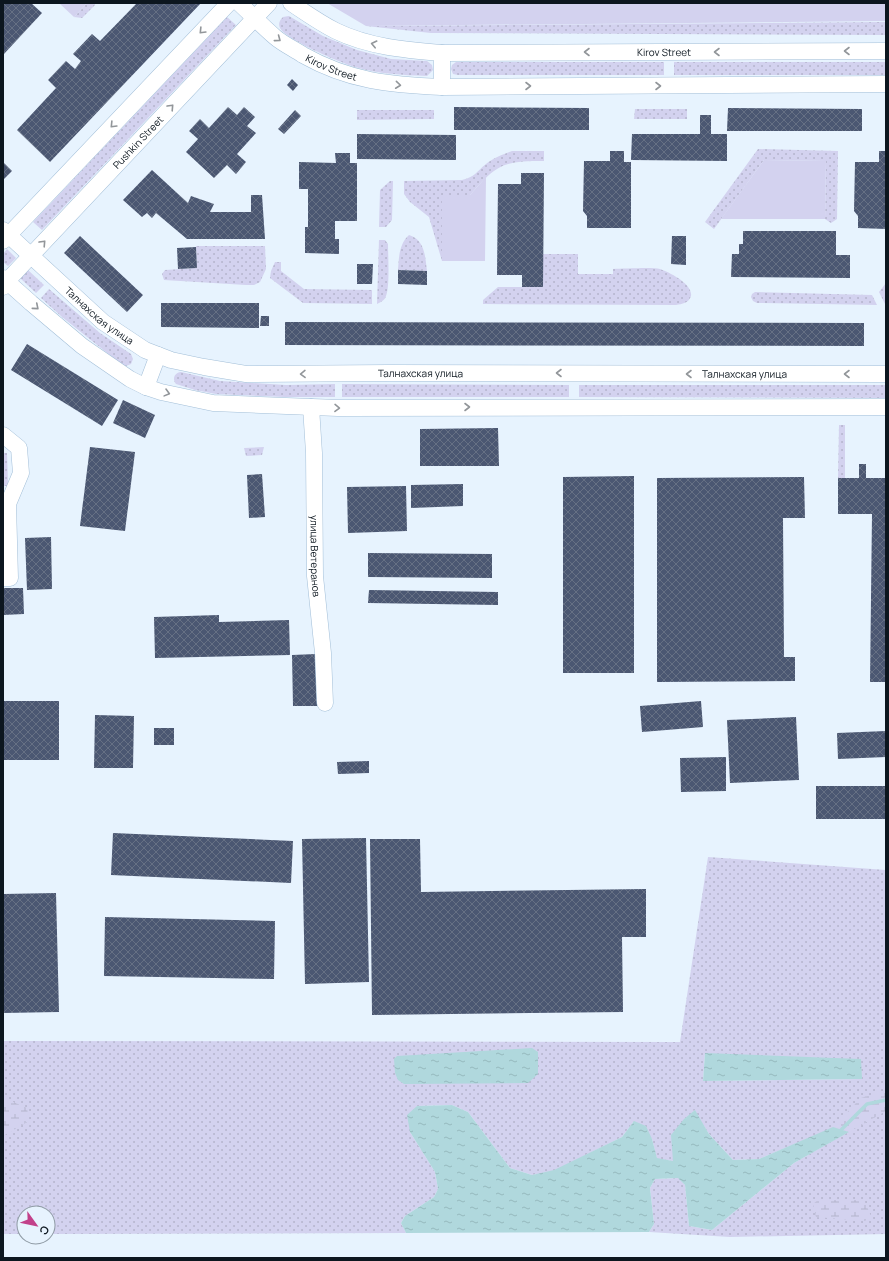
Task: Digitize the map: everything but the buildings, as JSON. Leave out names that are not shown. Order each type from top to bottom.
[{"type":"street","points":[[5,236],[229,3]]},
{"type":"street","name":"Kirov Street","points":[[239,3],[275,37],[321,65],[350,76],[381,83],[442,87],[886,84]]},
{"type":"street","name":"Pushkin Street","points":[[4,282],[269,3]]},
{"type":"street","name":"Kirov Street","points":[[291,3],[310,16],[337,31],[363,41],[389,47],[442,52],[886,51]]},
{"type":"street","points":[[442,52],[442,87]]},
{"type":"street","name":"Талнахская улица","points":[[5,236],[30,256],[103,322],[145,350],[158,355],[204,367],[246,374],[886,374]]},
{"type":"street","points":[[4,282],[82,346],[130,379],[146,387],[184,398],[213,403],[311,407],[886,407]]},
{"type":"street","points":[[146,387],[158,355]]},
{"type":"street","name":"улица Ветеранов","points":[[311,407],[314,453],[315,576],[323,653],[325,703]]},
{"type":"street","points":[[3,435],[19,448],[21,473],[8,504],[10,578],[3,578]]},
{"type":"green space","points":[[59,3],[87,3],[74,17]]},
{"type":"green space","points":[[87,3],[95,3],[95,5],[82,18],[74,17]]},
{"type":"green space","points":[[327,3],[886,3],[886,21],[366,26]]},
{"type":"green space","points":[[289,16],[323,36],[357,50],[391,59],[427,61],[432,65],[433,70],[427,76],[391,74],[348,65],[302,44],[284,33],[279,25],[283,17]]},
{"type":"green space","points":[[227,17],[236,25],[42,230],[33,222]]},
{"type":"green space","points":[[886,22],[886,35],[431,33],[366,26]]},
{"type":"green space","points":[[456,62],[664,62],[664,75],[458,75],[453,74],[451,69],[452,65]]},
{"type":"green space","points":[[674,62],[886,62],[886,75],[674,75]]},
{"type":"green space","points":[[635,109],[687,109],[687,119],[634,119]]},
{"type":"green space","points":[[357,110],[434,110],[434,119],[357,120]]},
{"type":"green space","points":[[758,149],[838,151],[837,219],[831,223],[825,219],[826,161],[764,160],[714,229],[705,222]]},
{"type":"green space","points":[[512,151],[544,151],[544,161],[519,162],[502,166],[487,177],[470,195],[442,195],[442,261],[429,217],[410,202],[404,194],[404,181],[466,179],[473,176],[492,160]]},
{"type":"green space","points":[[764,160],[826,161],[825,219],[721,219]]},
{"type":"green space","points":[[486,177],[485,261],[442,261],[442,195],[470,195]]},
{"type":"green space","points":[[390,181],[393,181],[392,220],[386,227],[379,227],[380,190]]},
{"type":"green space","points":[[409,235],[418,241],[423,249],[427,271],[398,270],[401,247]]},
{"type":"green space","points":[[379,240],[385,240],[388,244],[388,278],[385,297],[383,301],[377,304]]},
{"type":"green space","points":[[196,246],[265,246],[266,269],[260,282],[254,285],[164,280],[162,274],[165,270],[197,268]]},
{"type":"green space","points":[[7,249],[16,258],[8,266],[3,262],[3,254]]},
{"type":"green space","points":[[543,254],[578,254],[578,274],[613,274],[613,269],[660,269],[680,279],[688,287],[691,292],[691,296],[687,302],[676,305],[483,304],[483,300],[498,287],[543,287]]},
{"type":"green space","points":[[275,262],[281,262],[281,271],[304,289],[372,290],[372,304],[303,303],[270,278]]},
{"type":"green space","points":[[28,270],[44,285],[36,293],[20,278]]},
{"type":"green space","points":[[886,283],[886,304],[885,304],[879,292]]},
{"type":"green space","points":[[49,289],[100,333],[131,354],[133,359],[131,364],[126,366],[121,364],[62,317],[41,298]]},
{"type":"green space","points":[[755,292],[872,295],[877,305],[757,303],[753,301],[751,297]]},
{"type":"green space","points":[[181,372],[220,381],[286,385],[335,384],[335,397],[285,397],[216,394],[195,390],[176,384],[174,376]]},
{"type":"green space","points":[[342,384],[569,385],[569,397],[342,397]]},
{"type":"green space","points":[[579,385],[886,385],[886,398],[579,397]]},
{"type":"green space","points":[[839,425],[845,425],[845,478],[838,478]]},
{"type":"green space","points":[[264,447],[262,455],[246,456],[244,448]]},
{"type":"green space","points":[[3,453],[7,453],[8,486],[3,486]]},
{"type":"green space","points":[[708,857],[886,870],[886,1234],[730,1237],[649,1232],[654,1224],[650,1188],[655,1179],[679,1178],[685,1185],[689,1226],[712,1230],[794,1163],[848,1132],[833,1128],[759,1159],[733,1160],[709,1134],[694,1110],[673,1161],[657,1159],[652,1139],[634,1121],[622,1137],[554,1171],[532,1175],[510,1168],[468,1112],[452,1105],[417,1106],[410,1132],[435,1172],[438,1189],[434,1197],[405,1216],[401,1223],[406,1233],[56,1234],[56,1205],[16,1205],[16,1234],[3,1234],[3,1041],[680,1042]],"holes":[[[705,1053],[862,1079],[703,1081]]]},
{"type":"green space","points":[[886,1090],[886,1111],[849,1132],[833,1127],[861,1098]]},
{"type":"green space","points":[[3,1101],[11,1101],[27,1108],[29,1121],[3,1136]]},
{"type":"green space","points":[[818,1200],[864,1200],[871,1216],[865,1221],[816,1217],[813,1204]]},
{"type":"water","points":[[532,1048],[538,1052],[538,1074],[528,1083],[404,1084],[398,1080],[395,1073],[394,1059],[397,1056]]},
{"type":"water","points":[[705,1053],[861,1059],[862,1079],[703,1081]]},
{"type":"water","points":[[452,1105],[468,1112],[510,1168],[532,1175],[554,1170],[622,1137],[634,1121],[646,1126],[652,1139],[657,1158],[673,1161],[671,1135],[684,1119],[695,1110],[709,1134],[733,1160],[759,1159],[833,1127],[849,1132],[794,1163],[712,1230],[689,1226],[685,1185],[678,1178],[655,1179],[650,1188],[654,1224],[649,1232],[406,1233],[401,1223],[405,1216],[434,1197],[438,1189],[435,1172],[410,1132],[407,1115],[417,1106]]},
{"type":"waterway","points":[[841,1130],[867,1104],[886,1100]]}]
